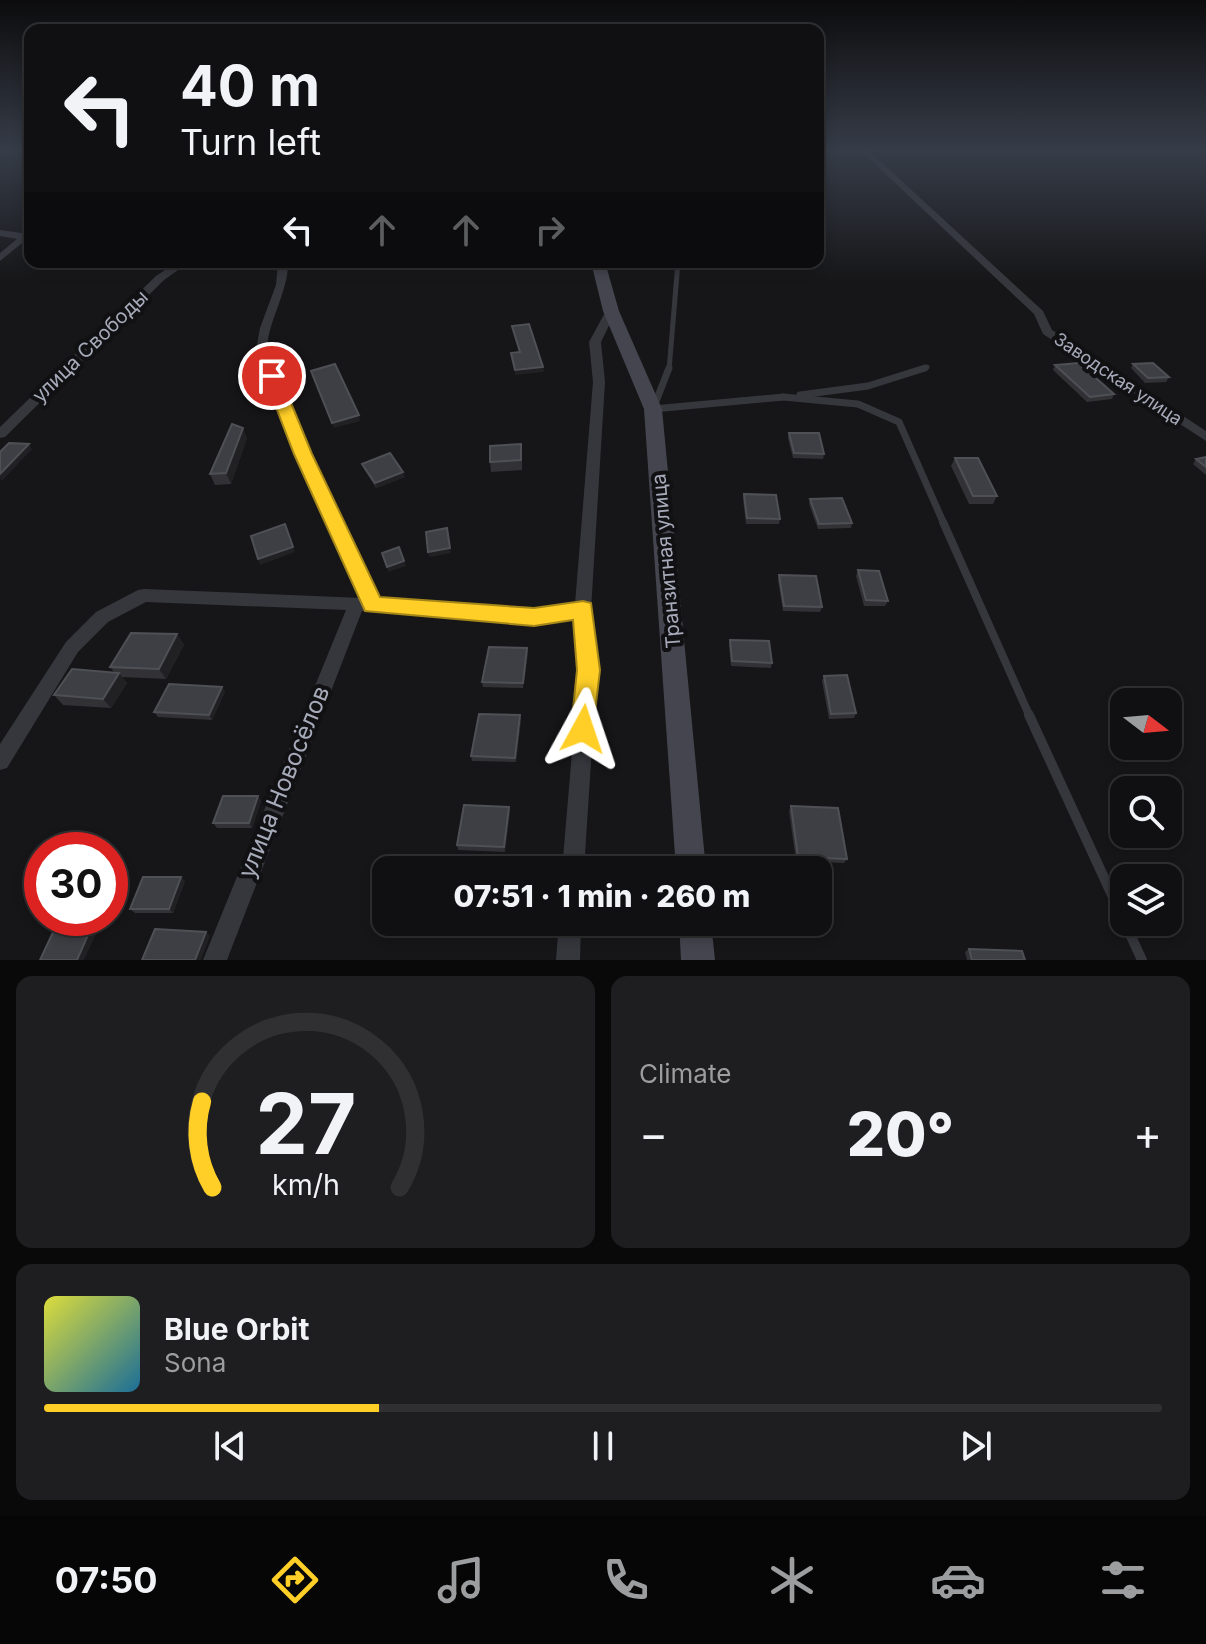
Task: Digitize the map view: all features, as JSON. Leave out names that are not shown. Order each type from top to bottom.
[{"type":"main road","name":"Транзитная улица","points":[[600,268],[611,311],[653,409],[690,856]]},
{"type":"main road","points":[[696,936],[698,960]]},
{"type":"street","name":"Заводская улица","points":[[911,194],[1039,313],[1047,332],[1206,437]]},
{"type":"street","points":[[0,233],[19,235],[22,239],[0,258]]},
{"type":"street","name":"улица Свободы","points":[[0,434],[160,278],[175,268]]},
{"type":"street","points":[[284,268],[285,279],[262,336],[262,350],[365,605]]},
{"type":"street","points":[[574,856],[588,670],[583,610],[599,382],[595,342],[611,311]]},
{"type":"street","points":[[0,761],[72,647],[102,617],[144,595],[365,605],[534,617],[583,610]]},
{"type":"street","name":"улица Новосёлов","points":[[215,960],[365,605]]},
{"type":"street","points":[[568,960],[569,936]]},
{"type":"lane","points":[[678,268],[672,361],[653,409],[868,386],[927,367]]},
{"type":"lane","points":[[783,397],[851,403],[876,409],[899,422],[1083,836],[1142,960]]},
{"type":"building","points":[[529,324],[543,367],[515,370],[511,353],[520,352],[512,326]]},
{"type":"building","points":[[1079,363],[1114,394],[1090,397],[1055,365]]},
{"type":"building","points":[[1153,363],[1169,377],[1148,378],[1133,364]]},
{"type":"building","points":[[335,364],[359,415],[332,423],[311,371]]},
{"type":"building","points":[[232,424],[243,428],[226,473],[210,474]]},
{"type":"building","points":[[789,433],[819,433],[824,454],[794,453]]},
{"type":"building","points":[[9,443],[29,444],[0,474],[0,452]]},
{"type":"building","points":[[521,444],[521,460],[490,462],[490,446]]},
{"type":"building","points":[[390,453],[403,472],[375,483],[362,464]]},
{"type":"building","points":[[1206,457],[1206,467],[1196,459]]},
{"type":"building","points":[[955,458],[978,458],[997,496],[973,496]]},
{"type":"building","points":[[744,494],[776,495],[780,519],[747,518]]},
{"type":"building","points":[[842,498],[852,523],[819,524],[810,499]]},
{"type":"building","points":[[285,524],[293,547],[258,559],[251,536]]},
{"type":"building","points":[[447,528],[450,548],[428,552],[426,532]]},
{"type":"building","points":[[399,547],[404,561],[387,567],[382,553]]},
{"type":"building","points":[[858,570],[879,571],[888,601],[866,600]]},
{"type":"building","points":[[779,575],[816,576],[822,607],[784,606]]},
{"type":"building","points":[[131,633],[177,634],[159,669],[110,667]]},
{"type":"building","points":[[730,640],[769,641],[772,663],[732,661]]},
{"type":"building","points":[[489,647],[527,648],[523,683],[482,682]]},
{"type":"building","points":[[72,669],[119,673],[103,699],[54,695]]},
{"type":"building","points":[[847,675],[856,713],[831,714],[824,676]]},
{"type":"building","points":[[169,684],[222,687],[209,715],[154,712]]},
{"type":"building","points":[[479,714],[520,715],[515,758],[471,756]]},
{"type":"building","points":[[223,796],[258,796],[249,823],[213,823]]},
{"type":"building","points":[[464,805],[509,807],[504,847],[457,845]]},
{"type":"building","points":[[791,806],[838,808],[847,859],[798,856]]},
{"type":"building","points":[[143,877],[181,877],[169,909],[130,909]]},
{"type":"building","points":[[155,929],[206,932],[195,960],[142,960]]},
{"type":"building","points":[[51,936],[88,936],[77,960],[40,960]]},
{"type":"building","points":[[969,949],[1022,951],[1025,960],[972,960]]},
{"type":"route","points":[[272,376],[303,454],[373,605],[534,617],[583,610],[588,670],[583,729]]}]
